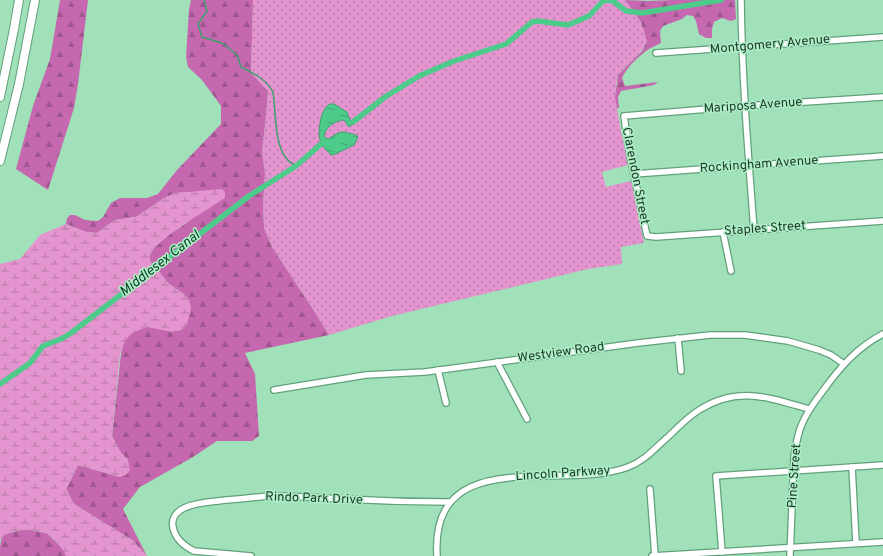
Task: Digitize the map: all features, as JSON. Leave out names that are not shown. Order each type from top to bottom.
[{"type":"highway","points":[[0,97],[19,0]]},
{"type":"highway","points":[[0,161],[20,84],[35,0]]},
{"type":"street","points":[[741,0],[741,47],[744,106],[754,230]]},
{"type":"street","name":"Montgomery Avenue","points":[[656,53],[883,37]]},
{"type":"street","name":"Mariposa Avenue","points":[[624,116],[883,97]]},
{"type":"street","name":"Clarendon Street","points":[[624,116],[630,156],[647,236]]},
{"type":"street","name":"Rockingham Avenue","points":[[634,174],[883,156]]},
{"type":"street","name":"Staples Street","points":[[647,236],[656,237],[883,221]]},
{"type":"street","points":[[722,232],[731,271]]},
{"type":"street","name":"Westview Road","points":[[274,390],[366,375],[438,370],[710,334],[745,335],[773,338],[819,350],[831,355],[844,364]]},
{"type":"street","name":"Pine Street","points":[[790,556],[793,471],[798,435],[809,409],[844,364],[858,350],[883,334]]},
{"type":"street","points":[[678,338],[681,371]]},
{"type":"street","points":[[497,362],[526,419]]},
{"type":"street","points":[[438,370],[446,403]]},
{"type":"street","name":"Lincoln Parkway","points":[[437,556],[437,543],[442,516],[450,502],[458,494],[469,487],[491,480],[584,475],[629,467],[646,456],[698,410],[726,398],[742,395],[758,396],[809,409]]},
{"type":"street","points":[[722,552],[716,476],[883,465]]},
{"type":"street","points":[[852,467],[856,543]]},
{"type":"street","points":[[650,489],[655,556]]},
{"type":"street","name":"Rindo Park Drive","points":[[251,556],[202,553],[188,548],[177,538],[173,530],[173,518],[180,511],[195,505],[269,496],[412,502],[450,502]]},
{"type":"street","points":[[652,556],[883,542]]},
{"type":"green space","points":[[60,0],[88,0],[74,108],[48,190],[16,169],[33,106],[50,59]]},
{"type":"green space","points":[[191,0],[253,0],[251,73],[268,91],[262,152],[265,173],[263,205],[264,228],[272,247],[329,335],[245,353],[255,374],[259,436],[252,441],[217,441],[193,457],[140,487],[123,509],[147,556],[132,540],[74,504],[66,489],[78,465],[120,477],[128,460],[121,453],[112,436],[121,354],[124,341],[132,333],[146,327],[172,331],[181,330],[186,296],[168,283],[150,261],[150,255],[156,246],[187,223],[193,192],[176,193],[166,197],[136,217],[115,220],[97,233],[86,232],[66,224],[67,218],[70,215],[75,215],[85,220],[98,221],[103,217],[111,203],[120,198],[147,198],[158,194],[177,170],[221,124],[221,106],[202,80],[188,67],[186,57],[189,9]]},
{"type":"green space","points":[[253,0],[625,0],[641,22],[647,41],[644,47],[619,74],[616,81],[617,104],[621,132],[628,165],[602,172],[606,187],[631,181],[644,243],[621,247],[622,264],[588,269],[392,316],[329,335],[272,247],[264,228],[263,205],[265,173],[262,152],[268,91],[251,73]]},
{"type":"green space","points":[[625,0],[735,0],[736,19],[731,21],[722,18],[714,22],[712,38],[706,38],[699,34],[696,21],[693,16],[687,15],[682,19],[663,26],[660,31],[661,43],[649,49],[637,58],[622,78],[625,86],[658,82],[654,85],[621,91],[618,97],[619,108],[617,108],[615,97],[618,75],[642,51],[647,41],[641,22]]},
{"type":"green space","points":[[222,189],[225,192],[225,198],[172,233],[154,249],[150,255],[150,261],[168,283],[186,296],[189,300],[191,308],[186,326],[181,330],[172,332],[148,327],[141,329],[131,334],[125,341],[120,354],[112,436],[121,453],[128,460],[130,470],[126,475],[120,477],[78,465],[66,489],[74,504],[132,540],[147,556],[66,556],[51,537],[45,533],[33,530],[15,531],[4,536],[0,540],[0,264],[20,259],[40,235],[66,224],[86,232],[97,233],[115,220],[136,217],[166,197],[176,193]]},
{"type":"green space","points":[[25,529],[47,533],[65,551],[66,556],[0,556],[1,542],[4,535]]},
{"type":"water","points":[[330,104],[334,104],[347,112],[350,120],[355,122],[349,127],[344,120],[334,123],[327,129],[324,136],[329,139],[336,134],[344,132],[356,135],[358,137],[354,145],[333,155],[331,155],[322,145],[319,136],[321,117]]},
{"type":"waterway","points":[[204,0],[207,11],[198,24],[202,37],[222,43],[237,55],[241,67],[259,77],[273,92],[279,144],[286,158],[296,166]]},
{"type":"waterway","points":[[353,122],[385,97],[419,76],[454,61],[506,44],[532,22],[538,21],[568,25],[589,16],[602,2],[607,0],[613,1],[626,11],[642,13],[721,0]]},
{"type":"waterway","name":"Middlesex Canal","points":[[0,384],[30,363],[43,346],[61,339],[71,333],[249,196],[296,166],[321,144]]}]
